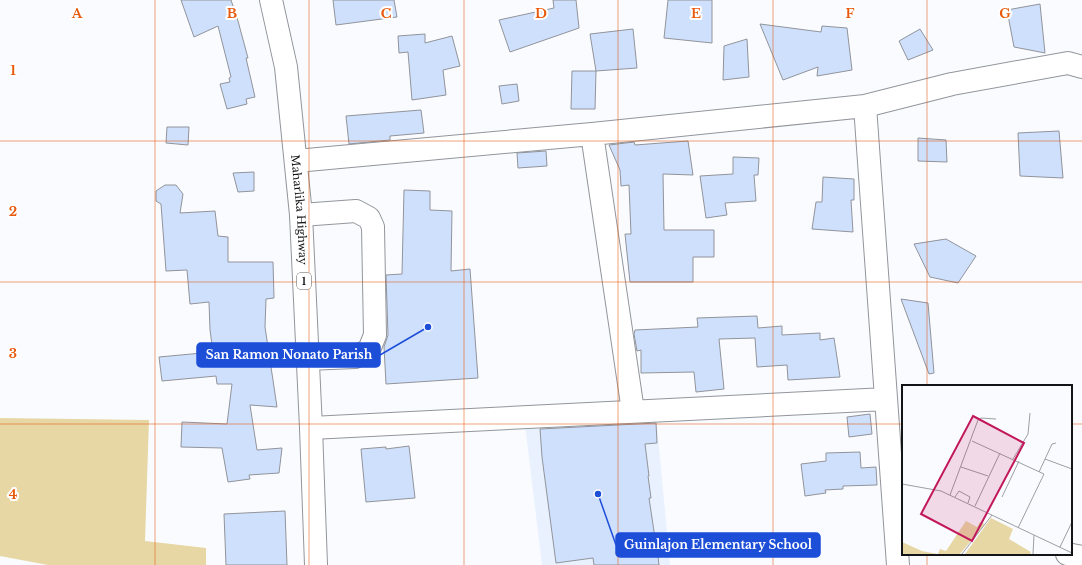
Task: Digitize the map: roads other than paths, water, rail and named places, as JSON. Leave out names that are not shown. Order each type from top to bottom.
[{"type":"main road","name":"Maharlika Highway","points":[[271,0],[286,67],[301,215],[316,565]]},
{"type":"main road","points":[[296,161],[592,134],[864,106],[952,84],[1068,63],[1082,67]]},
{"type":"main road","points":[[864,106],[886,399],[900,544],[898,565]]},
{"type":"main road","points":[[592,134],[633,411]]},
{"type":"main road","points":[[301,215],[356,211],[369,218],[373,227],[375,335],[369,350],[356,357],[307,359]]},
{"type":"main road","points":[[311,428],[886,399]]},
{"type":"main road","points":[[1072,555],[1082,557]]},
{"type":"place","name":"San Ramon Nonato Parish","points":[[428,327]]},
{"type":"place","name":"Guinlajon Elementary School","points":[[598,494]]}]
